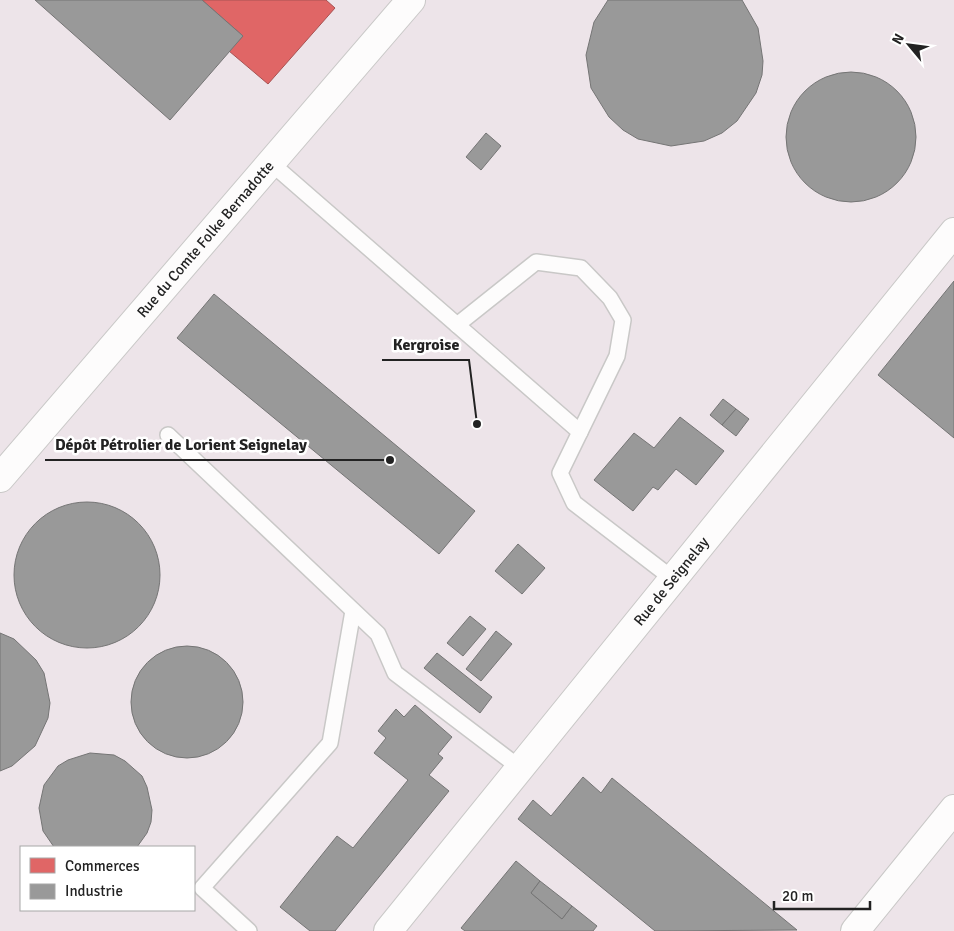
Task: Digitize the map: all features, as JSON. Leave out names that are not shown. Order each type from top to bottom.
[{"type":"street","name":"Rue du Comte Folke Bernadotte","points":[[0,478],[411,0]]},
{"type":"street","name":"Rue de Seignelay","points":[[388,931],[954,232]]},
{"type":"street","points":[[855,931],[954,809]]},
{"type":"lane","points":[[271,163],[580,432]]},
{"type":"lane","points":[[457,325],[536,262],[581,268],[610,298],[623,320],[617,356],[560,473],[574,503],[673,579]]},
{"type":"lane","points":[[168,435],[378,634],[395,673],[520,768]]},
{"type":"lane","points":[[249,931],[202,888],[330,743],[353,611]]},
{"type":"shaded area","points":[[0,0],[954,0],[954,931],[0,931]]},
{"type":"building: Commerces","points":[[202,0],[326,0],[335,8],[268,84],[229,51],[243,36]]},
{"type":"building: Industrie","points":[[35,0],[202,0],[243,36],[170,120]]},
{"type":"building: Industrie","points":[[608,0],[742,0],[758,28],[763,61],[762,75],[756,93],[737,121],[722,133],[704,141],[671,146],[638,139],[623,130],[609,117],[591,88],[586,55],[594,22]]},
{"type":"building: Industrie","points":[[851,72],[864,73],[876,77],[897,91],[911,112],[915,124],[915,150],[911,162],[897,183],[876,197],[864,201],[851,202],[838,201],[826,197],[805,183],[791,162],[787,150],[786,137],[787,124],[791,112],[805,91],[826,77],[838,73]]},
{"type":"building: Industrie","points":[[486,133],[501,146],[481,170],[466,157]]},
{"type":"building: Industrie","points":[[954,281],[954,438],[878,375]]},
{"type":"building: Industrie","points":[[214,294],[475,511],[439,554],[177,338]]},
{"type":"building: Industrie","points":[[723,399],[736,409],[722,425],[710,415]]},
{"type":"building: Industrie","points":[[736,409],[749,419],[736,436],[722,425]]},
{"type":"building: Industrie","points":[[680,417],[724,451],[696,485],[676,469],[658,490],[653,487],[633,511],[594,480],[634,433],[654,448]]},
{"type":"building: Industrie","points":[[87,502],[115,508],[138,524],[154,547],[160,575],[154,603],[138,626],[115,642],[87,648],[59,642],[36,626],[20,603],[14,575],[20,547],[36,524],[59,508]]},
{"type":"building: Industrie","points":[[518,544],[545,568],[522,594],[495,571]]},
{"type":"building: Industrie","points":[[470,616],[486,629],[463,656],[447,643]]},
{"type":"building: Industrie","points":[[496,631],[512,644],[481,681],[466,669]]},
{"type":"building: Industrie","points":[[0,633],[14,639],[36,660],[44,673],[50,703],[48,718],[35,746],[12,766],[0,771]]},
{"type":"building: Industrie","points":[[187,646],[209,650],[227,662],[239,680],[243,702],[239,724],[227,742],[209,754],[187,758],[165,754],[147,742],[135,724],[131,702],[135,680],[147,662],[165,650]]},
{"type":"building: Industrie","points":[[437,653],[492,697],[480,713],[424,668]]},
{"type":"building: Industrie","points":[[415,705],[452,737],[438,754],[443,758],[429,775],[449,791],[335,931],[310,931],[280,907],[337,836],[353,848],[408,780],[374,753],[386,738],[378,731],[396,709],[404,717]]},
{"type":"building: Industrie","points":[[90,753],[114,755],[125,761],[142,776],[147,787],[152,810],[151,822],[147,833],[138,846],[53,846],[43,831],[39,808],[44,785],[58,766],[68,760]]},
{"type":"building: Industrie","points":[[583,777],[601,793],[612,778],[797,930],[655,931],[518,819],[533,800],[551,816]]},
{"type":"building: Industrie","points":[[516,861],[540,881],[531,893],[562,919],[572,906],[597,926],[593,931],[465,931],[461,928]]},
{"type":"building: Industrie","points":[[540,881],[572,906],[562,919],[531,893]]},
{"type":"place","name":"Kergroise","points":[[477,424]]},
{"type":"place","name":"Dépôt Pétrolier de Lorient Seignelay","points":[[390,460]]}]
